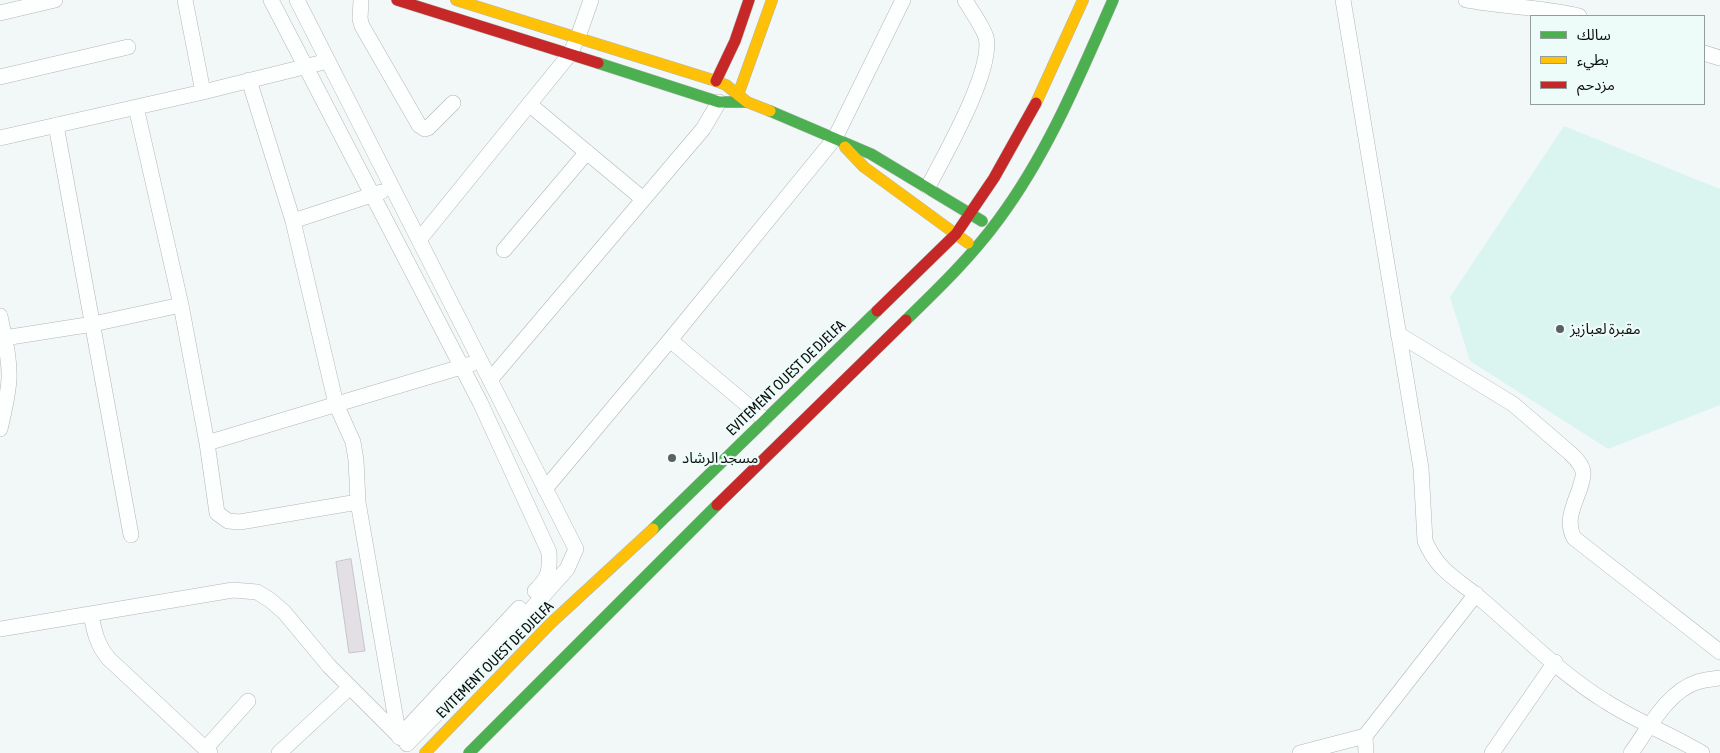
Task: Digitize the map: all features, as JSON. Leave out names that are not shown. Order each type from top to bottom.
[{"type":"main road","points":[[396,0],[438,7],[570,54],[719,102],[743,99]]},
{"type":"main road","points":[[456,0],[716,81],[743,99],[871,154],[928,187],[992,228]]},
{"type":"main road","points":[[716,81],[735,40],[749,0]]},
{"type":"main road","points":[[743,99],[772,0]]},
{"type":"main road","name":"EVITEMENT OUEST DE DJELFA","points":[[425,753],[551,623],[658,524],[956,234],[991,185],[1034,111],[1084,0]]},
{"type":"main road","points":[[469,753],[660,560],[944,283],[976,249],[1016,196],[1044,146],[1080,78],[1113,0]]},
{"type":"main road","points":[[838,141],[864,166],[976,249]]},
{"type":"street","points":[[0,13],[55,0]]},
{"type":"street","points":[[185,0],[203,92]]},
{"type":"street","points":[[272,0],[462,367],[549,552],[550,563],[547,578],[407,745]]},
{"type":"street","points":[[297,0],[576,549],[567,569],[456,695],[407,745]]},
{"type":"street","points":[[360,0],[362,26],[418,125],[428,128],[453,103]]},
{"type":"street","points":[[419,240],[570,54],[591,0]]},
{"type":"street","points":[[545,488],[838,141],[903,0]]},
{"type":"street","points":[[928,187],[969,108],[987,51],[986,36],[965,0]]},
{"type":"street","points":[[1343,0],[1421,468],[1425,541],[1430,552],[1439,565],[1452,578],[1476,594],[1580,684],[1650,727],[1664,732],[1702,753]]},
{"type":"street","points":[[1466,0],[1573,15]]},
{"type":"street","points":[[0,77],[128,47]]},
{"type":"street","points":[[1705,53],[1720,58]]},
{"type":"street","points":[[0,138],[203,92],[328,61]]},
{"type":"street","points":[[249,80],[293,222],[336,404],[353,442],[358,502],[407,745]]},
{"type":"street","points":[[490,380],[703,129],[719,102]]},
{"type":"street","points":[[529,104],[643,199]]},
{"type":"street","points":[[136,107],[181,305],[217,513],[228,521],[240,522],[358,502]]},
{"type":"street","points":[[56,125],[131,534]]},
{"type":"street","points":[[504,250],[587,152]]},
{"type":"street","points":[[293,222],[392,188]]},
{"type":"street","points":[[4,338],[93,324],[181,305]]},
{"type":"street","points":[[0,316],[9,377],[6,404],[0,429]]},
{"type":"street","points":[[1398,334],[1513,404],[1570,452],[1579,461],[1584,472],[1570,516],[1570,531],[1574,538],[1720,652]]},
{"type":"street","points":[[670,340],[764,419]]},
{"type":"street","points":[[206,443],[480,361]]},
{"type":"street","points":[[0,629],[233,590],[256,592],[270,600],[284,612],[349,688],[407,745]]},
{"type":"street","points":[[1300,753],[1365,736],[1476,594]]},
{"type":"street","points":[[91,614],[100,649],[208,751],[248,701]]},
{"type":"street","points":[[1492,753],[1555,662]]},
{"type":"street","points":[[1631,753],[1671,698],[1684,688],[1697,682],[1720,678]]},
{"type":"street","points":[[279,753],[349,688]]},
{"type":"street","points":[[1365,736],[1366,753]]},
{"type":"green space","points":[[1564,126],[1720,189],[1720,405],[1608,449],[1470,361],[1450,297]]},
{"type":"building","points":[[351,559],[365,651],[349,653],[336,562]]},
{"type":"traffic: fast","points":[[906,320],[978,246],[1017,194],[1062,113],[1113,0]]},
{"type":"traffic: fast","points":[[598,63],[719,102],[747,102]]},
{"type":"traffic: fast","points":[[770,111],[871,154],[982,221]]},
{"type":"traffic: fast","points":[[653,529],[877,311]]},
{"type":"traffic: fast","points":[[469,753],[717,505]]},
{"type":"traffic: slow","points":[[456,0],[716,81],[726,85],[747,102],[770,111]]},
{"type":"traffic: slow","points":[[738,95],[772,0]]},
{"type":"traffic: slow","points":[[1036,103],[1083,0]]},
{"type":"traffic: slow","points":[[845,147],[864,167],[968,243]]},
{"type":"traffic: slow","points":[[425,753],[551,623],[653,529]]},
{"type":"traffic: jam","points":[[397,0],[598,63]]},
{"type":"traffic: jam","points":[[716,81],[735,41],[749,0]]},
{"type":"traffic: jam","points":[[877,311],[956,234],[994,178],[1036,103]]},
{"type":"traffic: jam","points":[[717,505],[906,320]]},
{"type":"place","name":"مقبرة لعبازيز","points":[[1560,329]]},
{"type":"place","name":"مسجد الرشاد","points":[[672,458]]}]
